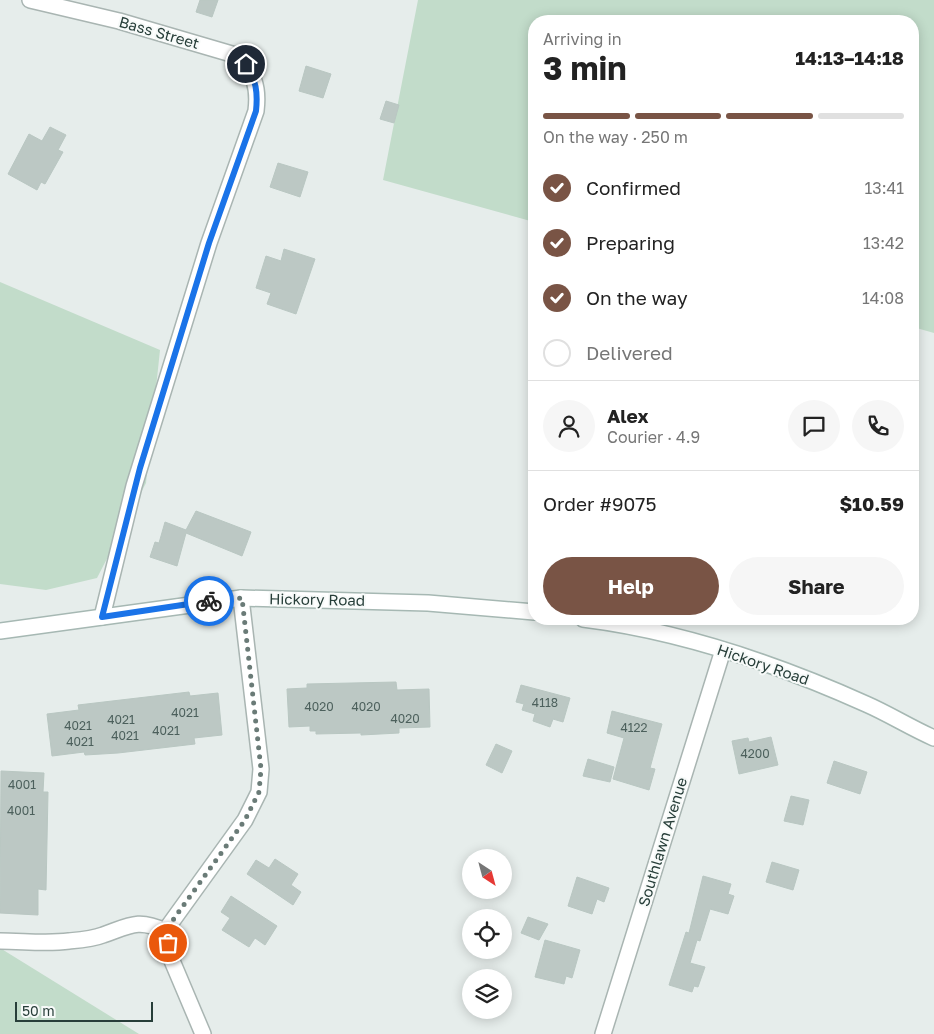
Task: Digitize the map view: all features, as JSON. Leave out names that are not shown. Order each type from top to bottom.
[{"type":"street","name":"Bass Street","points":[[30,0],[120,22],[235,55],[246,64],[254,77],[258,94],[256,111],[209,243],[134,486],[102,617]]},
{"type":"street","name":"Hickory Road","points":[[0,631],[242,598],[428,603],[528,611]]},
{"type":"street","points":[[203,1034],[170,956],[165,931],[245,820],[259,792],[261,769],[242,598]]},
{"type":"street","name":"Hickory Road","points":[[614,625],[677,637],[723,650],[806,679],[868,705],[934,738]]},
{"type":"street","name":"Southlawn Avenue","points":[[603,1034],[723,650]]},
{"type":"street","points":[[0,941],[68,942],[102,936],[127,925],[138,923],[152,925],[165,931]]},
{"type":"green space","points":[[418,0],[934,0],[934,333],[919,329],[919,15],[528,15],[528,220],[383,180]]},
{"type":"green space","points":[[0,282],[160,350],[146,483],[97,578],[46,590],[0,584]]},
{"type":"green space","points":[[0,948],[139,1034],[0,1034]]},
{"type":"building","points":[[200,0],[218,0],[212,17],[196,12]]},
{"type":"building","points":[[306,66],[331,74],[323,98],[299,91]]},
{"type":"building","points":[[386,101],[399,105],[394,123],[380,119]]},
{"type":"building","points":[[50,127],[66,135],[58,150],[63,152],[45,184],[41,182],[37,190],[8,174],[29,134],[42,141]]},
{"type":"building","points":[[278,163],[308,172],[300,197],[270,187]]},
{"type":"building","points":[[284,249],[315,259],[296,314],[267,304],[271,293],[256,288],[266,256],[281,261]]},
{"type":"building","points":[[196,511],[251,532],[242,556],[186,533],[177,566],[150,557],[155,542],[159,543],[165,522],[186,530]]},
{"type":"building","points":[[396,682],[397,690],[429,689],[430,727],[399,728],[399,733],[361,735],[361,733],[316,734],[316,731],[310,731],[310,726],[289,727],[287,689],[307,688],[307,684]]},
{"type":"building","points":[[521,685],[570,698],[563,722],[553,719],[550,727],[533,721],[535,714],[522,710],[524,704],[516,702]]},
{"type":"building","points":[[189,692],[190,696],[218,693],[222,735],[194,738],[195,744],[118,753],[85,755],[84,752],[52,756],[47,714],[79,710],[78,705]]},
{"type":"building","points":[[612,711],[662,724],[650,768],[655,769],[649,790],[613,779],[624,738],[607,733]]},
{"type":"building","points":[[771,737],[778,765],[739,774],[732,741],[748,738],[749,742]]},
{"type":"building","points":[[496,744],[512,751],[502,773],[486,765]]},
{"type":"building","points":[[588,759],[614,767],[610,782],[583,776]]},
{"type":"building","points":[[834,761],[867,772],[860,794],[827,783]]},
{"type":"building","points":[[1,771],[44,773],[43,792],[48,792],[46,890],[38,889],[38,915],[0,913]]},
{"type":"building","points":[[791,796],[809,800],[803,825],[784,821]]},
{"type":"building","points":[[275,859],[298,874],[291,885],[301,892],[293,905],[247,874],[256,860],[269,868]]},
{"type":"building","points":[[772,862],[799,870],[793,890],[766,882]]},
{"type":"building","points":[[703,876],[731,884],[728,894],[734,896],[728,914],[710,909],[700,941],[697,940],[690,963],[705,967],[698,987],[694,986],[692,992],[669,985],[686,932],[689,933]]},
{"type":"building","points":[[577,877],[609,888],[604,902],[597,899],[592,914],[568,906]]},
{"type":"building","points":[[231,896],[277,926],[265,945],[255,938],[249,947],[222,930],[230,918],[221,912]]},
{"type":"building","points":[[528,917],[548,924],[539,940],[521,933]]},
{"type":"building","points":[[545,940],[580,950],[572,978],[566,976],[564,984],[535,977]]},
{"type":"way so far","points":[[168,943],[165,931],[245,820],[254,805],[261,780],[242,598],[209,601]]},
{"type":"route","points":[[209,601],[102,617],[134,486],[209,243],[256,111],[258,94],[254,77],[246,64]]}]
